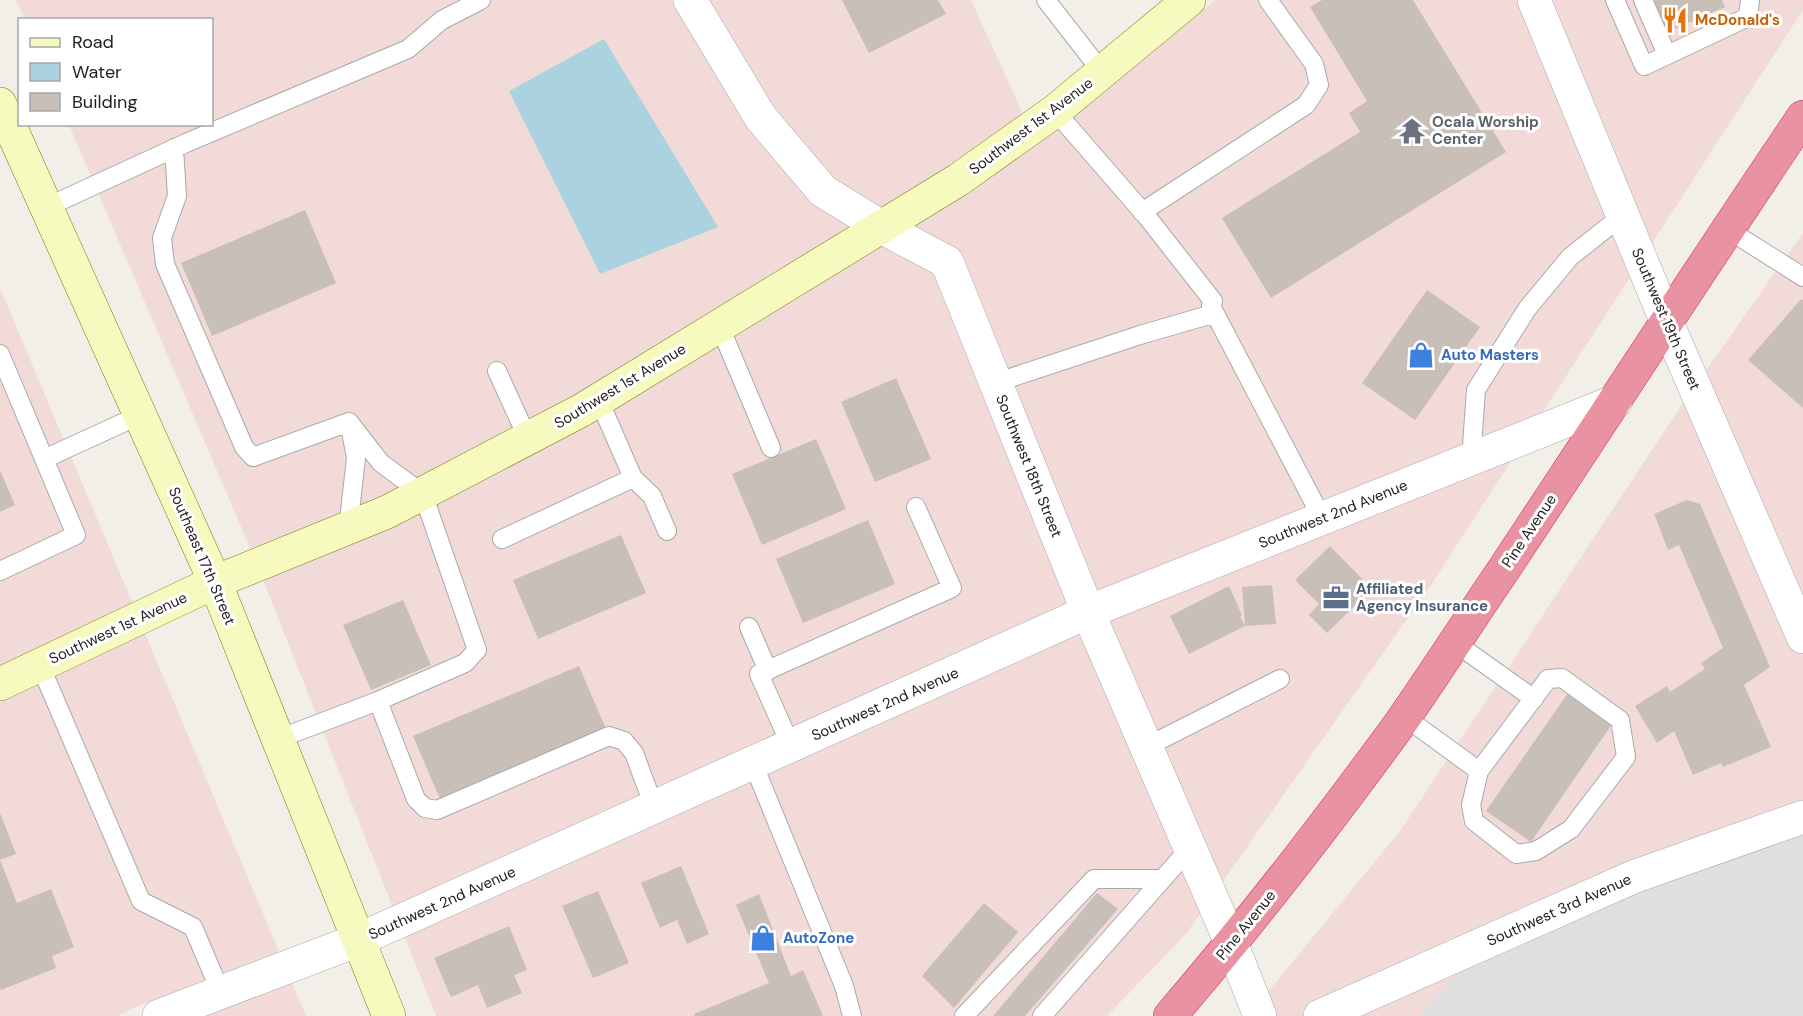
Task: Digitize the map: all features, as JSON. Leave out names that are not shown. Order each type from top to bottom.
[{"type":"highway","name":"Pine Avenue","points":[[1170,1016],[1232,945],[1405,717],[1803,117]]},
{"type":"street","name":"Southwest 18th Street","points":[[690,0],[761,118],[822,191],[883,228],[947,262],[1088,612],[1232,945],[1260,1016]]},
{"type":"street","name":"Southwest 1st Avenue","points":[[0,684],[215,582],[387,512],[599,400],[958,180],[1055,111],[1190,0]]},
{"type":"street","name":"Southwest 19th Street","points":[[1534,0],[1667,323],[1803,637]]},
{"type":"street","name":"Southeast 17th Street","points":[[0,104],[10,154],[47,207],[215,582],[389,1016]]},
{"type":"street","name":"Southwest 2nd Avenue","points":[[159,1016],[358,940],[1088,612],[1616,401]]},
{"type":"street","name":"Southwest 3rd Avenue","points":[[1320,1016],[1633,877],[1803,818]]},
{"type":"lane","points":[[47,207],[174,148],[408,49],[442,20],[481,0]]},
{"type":"lane","points":[[1047,0],[1102,72]]},
{"type":"lane","points":[[1142,212],[1306,105],[1319,85],[1314,64],[1268,0]]},
{"type":"lane","points":[[1615,0],[1644,66],[1748,17],[1750,0]]},
{"type":"lane","points":[[1642,0],[1667,55]]},
{"type":"lane","points":[[995,383],[1140,334],[1209,315],[1213,301],[1142,212],[1055,111]]},
{"type":"lane","points":[[174,148],[177,196],[162,238],[165,264],[244,447],[253,457],[349,422]]},
{"type":"lane","points":[[1471,459],[1476,390],[1527,309],[1548,283],[1570,257],[1623,215]]},
{"type":"lane","points":[[1727,229],[1803,277]]},
{"type":"lane","points":[[1211,306],[1322,518]]},
{"type":"lane","points":[[720,327],[771,448]]},
{"type":"lane","points":[[0,354],[76,535],[0,571]]},
{"type":"lane","points":[[497,371],[528,439]]},
{"type":"lane","points":[[599,400],[633,478],[652,496],[667,531]]},
{"type":"lane","points":[[44,459],[140,415]]},
{"type":"lane","points":[[278,739],[378,701],[465,663],[477,650],[423,494],[381,463],[349,422]]},
{"type":"lane","points":[[348,529],[356,458],[349,422]]},
{"type":"lane","points":[[502,539],[633,478]]},
{"type":"lane","points":[[791,746],[759,674],[952,588],[916,507]]},
{"type":"lane","points":[[749,627],[768,671]]},
{"type":"lane","points":[[1454,642],[1534,699]]},
{"type":"lane","points":[[40,665],[141,901],[193,927],[221,993]]},
{"type":"lane","points":[[1562,678],[1620,720],[1626,757],[1571,829],[1536,851],[1516,854],[1474,821],[1472,805],[1479,771],[1548,679],[1562,678]]},
{"type":"lane","points":[[1146,747],[1280,679]]},
{"type":"lane","points":[[378,701],[416,799],[425,808],[437,810],[609,736],[624,741],[634,753],[654,807]]},
{"type":"lane","points":[[1405,717],[1479,771]]},
{"type":"lane","points":[[753,763],[844,986],[852,1016]]},
{"type":"lane","points":[[1042,1016],[1190,848]]},
{"type":"lane","points":[[964,1016],[1094,879],[1162,879]]},
{"type":"shaded area","points":[[16,0],[971,0],[1023,114],[948,168],[574,396],[380,498],[251,550],[69,126],[213,126],[213,18],[25,18]]},
{"type":"shaded area","points":[[1215,0],[1803,0],[1803,10],[1433,582],[1186,934],[1107,1016],[436,1016],[263,580],[590,424],[891,241],[968,193],[1066,123]]},
{"type":"shaded area","points":[[1803,233],[1803,813],[1470,958],[1418,1016],[1248,1016],[1400,831],[1681,406]]},
{"type":"shaded area","points":[[0,288],[133,604],[0,666]]},
{"type":"shaded area","points":[[145,633],[306,1016],[151,1016],[145,1003],[117,1016],[0,1016],[0,702]]},
{"type":"shaded area","points":[[1803,813],[1803,1016],[1418,1016],[1470,958]]},
{"type":"water","points":[[604,39],[718,227],[600,274],[509,91]]},
{"type":"building","points":[[842,0],[938,0],[946,14],[869,53]]},
{"type":"building","points":[[1322,0],[1413,0],[1506,152],[1271,298],[1222,218],[1360,132],[1349,113],[1367,101],[1310,7]]},
{"type":"building","name":"McDonald's","points":[[1648,0],[1722,0],[1725,7],[1662,34]]},
{"type":"building","points":[[305,210],[336,283],[212,336],[181,263]]},
{"type":"building","name":"Auto Masters","points":[[1427,290],[1480,327],[1415,420],[1362,383]]},
{"type":"building","points":[[1801,299],[1803,300],[1803,408],[1748,360]]},
{"type":"building","points":[[896,378],[931,459],[875,482],[841,402]]},
{"type":"building","points":[[816,439],[846,509],[762,545],[732,474]]},
{"type":"building","points":[[0,470],[15,505],[0,512]]},
{"type":"building","points":[[1687,500],[1700,504],[1770,667],[1744,685],[1771,747],[1723,767],[1721,763],[1693,775],[1674,731],[1657,743],[1635,706],[1667,686],[1670,692],[1705,669],[1701,663],[1723,648],[1679,545],[1668,550],[1654,514]]},
{"type":"building","points":[[868,520],[895,584],[803,623],[776,559]]},
{"type":"building","points":[[621,535],[646,593],[538,639],[513,580]]},
{"type":"building","points":[[1330,546],[1372,589],[1327,633],[1309,615],[1319,604],[1295,580]]},
{"type":"building","points":[[1272,585],[1276,624],[1245,626],[1242,587]]},
{"type":"building","points":[[1229,586],[1245,626],[1189,654],[1170,616]]},
{"type":"building","points":[[403,600],[431,665],[371,690],[343,625]]},
{"type":"building","points":[[579,666],[606,729],[440,799],[413,736]]},
{"type":"building","points":[[1568,693],[1612,724],[1531,842],[1486,811]]},
{"type":"building","points":[[0,813],[16,854],[0,860]]},
{"type":"building","points":[[0,860],[17,903],[51,889],[74,947],[52,956],[56,968],[1,990],[0,988]]},
{"type":"building","points":[[681,866],[709,934],[687,944],[677,920],[660,928],[641,883]]},
{"type":"building","points":[[598,891],[629,963],[593,978],[562,906]]},
{"type":"building","points":[[1097,893],[1118,909],[1025,1016],[993,1016]]},
{"type":"building","name":"AutoZone","points":[[759,894],[791,976],[803,970],[823,1016],[695,1016],[694,1014],[769,983],[736,905]]},
{"type":"building","points":[[984,903],[1018,932],[954,1008],[922,976]]},
{"type":"building","points":[[509,926],[527,970],[514,975],[522,993],[487,1008],[478,985],[451,997],[434,958]]},
{"type":"place","name":"McDonald's","points":[[1675,20]]},
{"type":"place","name":"Ocala Worship Center","points":[[1412,131]]},
{"type":"place","name":"Auto Masters","points":[[1421,355]]},
{"type":"place","name":"Affiliated Agency Insurance","points":[[1336,598]]},
{"type":"place","name":"AutoZone","points":[[763,938]]}]
